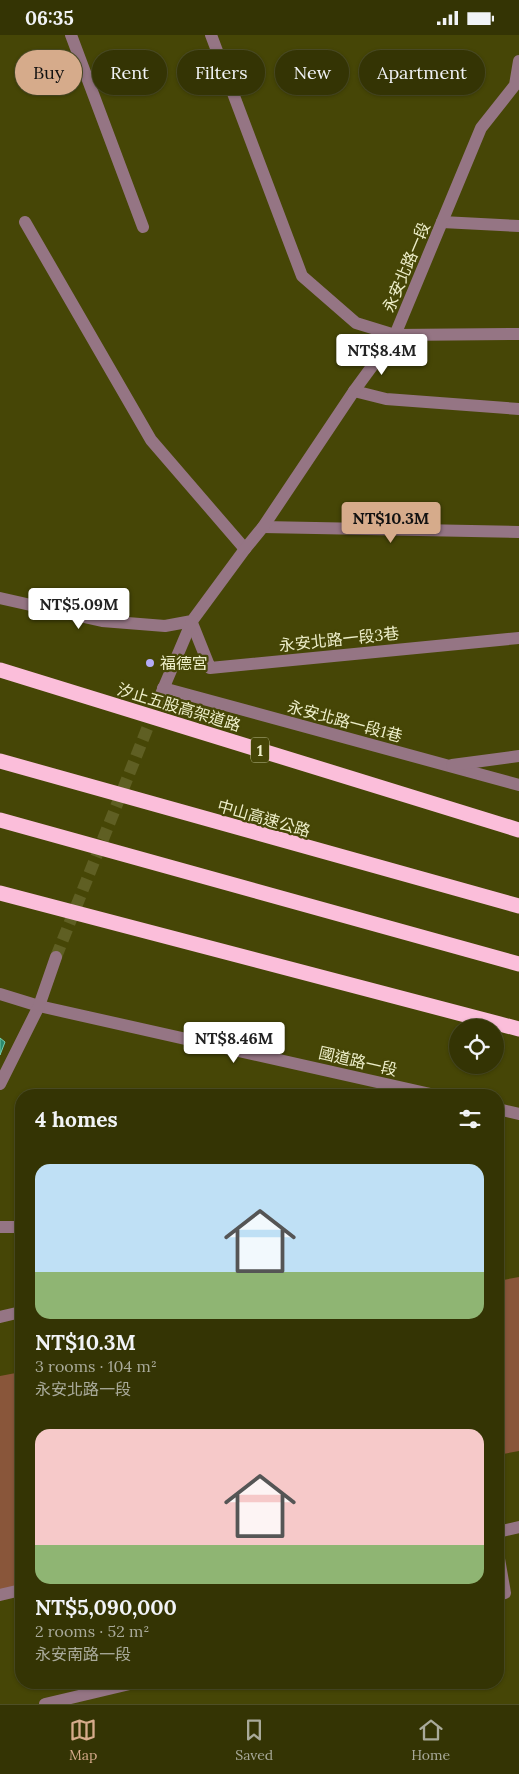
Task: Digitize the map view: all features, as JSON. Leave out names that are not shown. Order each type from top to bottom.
[{"type":"highway","name":"汐止五股高架道路","points":[[0,670],[519,830]]},
{"type":"highway","name":"中山高速公路","points":[[0,761],[519,906]]},
{"type":"highway","points":[[0,820],[519,964]]},
{"type":"highway","points":[[0,893],[519,1029]]},
{"type":"street","points":[[71,35],[143,227]]},
{"type":"street","points":[[211,35],[302,276],[356,323],[395,335],[519,334]]},
{"type":"street","name":"永安北路一段","points":[[162,691],[192,622],[263,527],[354,391],[395,335],[481,128],[517,85],[519,61]]},
{"type":"street","points":[[25,222],[151,440],[245,549]]},
{"type":"street","points":[[442,222],[519,225]]},
{"type":"street","points":[[354,391],[386,399],[519,409]]},
{"type":"street","points":[[263,527],[519,532]]},
{"type":"street","points":[[0,598],[102,621],[164,626],[192,622]]},
{"type":"street","name":"永安北路一段3巷","points":[[192,622],[210,668],[519,638]]},
{"type":"street","name":"永安北路一段1巷","points":[[162,691],[519,785]]},
{"type":"street","points":[[446,766],[519,756]]},
{"type":"street","points":[[0,1084],[39,1006],[56,957]]},
{"type":"street","name":"國道路一段","points":[[0,995],[39,1006],[408,1089]]},
{"type":"street","points":[[504,1110],[519,1114]]},
{"type":"street","points":[[0,1227],[15,1227]]},
{"type":"street","points":[[0,1317],[15,1313]]},
{"type":"street","points":[[504,1531],[519,1527]]},
{"type":"street","points":[[0,1595],[15,1591]]},
{"type":"street","points":[[45,1704],[109,1689]]},
{"type":"shaded area","points":[[519,1277],[519,1451],[504,1454],[504,1280]]},
{"type":"shaded area","points":[[15,1373],[15,1586],[0,1590],[0,1376]]},
{"type":"building","points":[[0,1038],[5,1042],[0,1055]]},
{"type":"tunnel","points":[[56,957],[161,694]]},
{"type":"place","name":"福德宮","points":[[150,663]]}]
